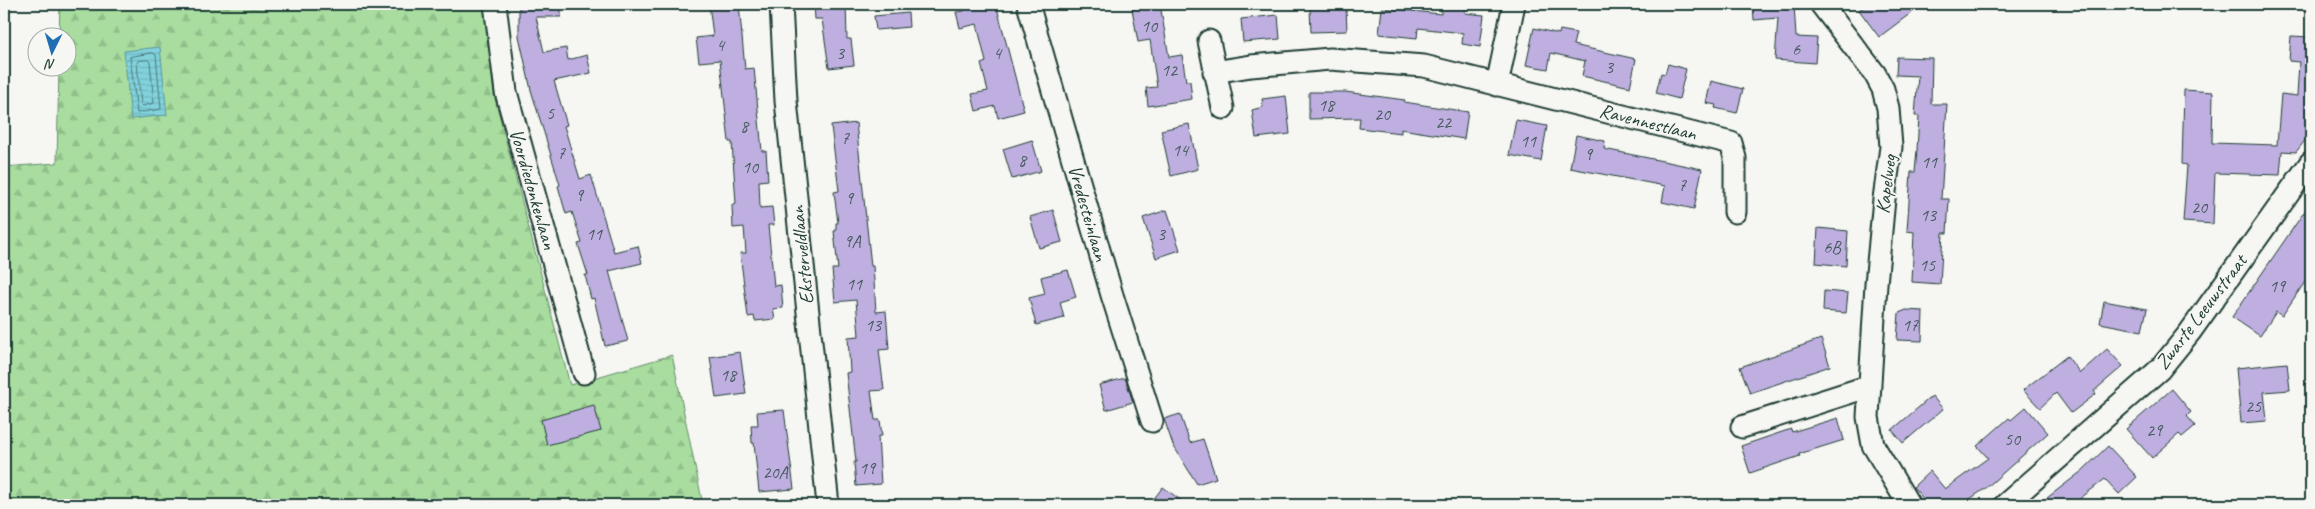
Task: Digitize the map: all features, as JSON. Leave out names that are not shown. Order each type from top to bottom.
[{"type":"street","name":"Voordiedonkenlaan","points":[[495,4],[506,92],[584,372]]},
{"type":"street","name":"Eksterveldlaan","points":[[781,4],[786,102],[828,505]]},
{"type":"street","name":"Vredesteinlaan","points":[[1028,4],[1112,295],[1152,420]]},
{"type":"street","points":[[1497,85],[1514,4]]},
{"type":"street","name":"Kapelweg","points":[[1820,4],[1875,74],[1884,89],[1891,125],[1891,147],[1884,199],[1868,416],[1873,445],[1909,505]]},
{"type":"street","points":[[1209,41],[1223,108]]},
{"type":"street","name":"Ravennestlaan","points":[[1214,72],[1251,66],[1330,58],[1424,66],[1731,143],[1735,158],[1735,212]]},
{"type":"street","name":"Zwarte Leeuwstraat","points":[[2005,505],[2160,369],[2190,332],[2311,162]]},
{"type":"street","points":[[1742,427],[1870,386]]},
{"type":"green space","points":[[60,4],[484,4],[494,95],[570,385],[672,355],[703,505],[4,505],[4,167],[57,163],[59,78],[78,78],[78,28],[59,28]]},
{"type":"water","points":[[160,47],[167,115],[131,119],[124,51]]},
{"type":"building","points":[[519,4],[561,4],[561,17],[536,17],[544,52],[566,48],[568,60],[587,55],[591,73],[554,81],[567,125],[564,126],[580,179],[591,175],[614,252],[638,246],[642,263],[609,271],[628,341],[605,346],[594,298],[591,299],[585,275],[588,275],[578,244],[582,243],[572,212],[566,214],[558,186],[560,185],[531,90],[519,36]]},
{"type":"building","points":[[709,4],[739,4],[745,69],[754,68],[762,151],[766,151],[768,180],[759,181],[760,208],[772,207],[774,225],[768,225],[774,286],[781,285],[783,308],[773,309],[775,319],[755,321],[754,316],[748,317],[740,253],[746,253],[744,227],[733,228],[732,205],[736,204],[732,142],[729,142],[720,60],[699,62],[696,38],[713,36]]},
{"type":"building","points":[[814,4],[846,4],[847,39],[851,39],[854,65],[829,68],[822,19],[815,19]]},
{"type":"building","points":[[962,4],[996,4],[1024,111],[998,118],[995,106],[976,111],[972,94],[988,91],[981,64],[986,62],[977,24],[960,28],[956,12],[964,11]]},
{"type":"building","points":[[1160,4],[1169,57],[1182,55],[1186,81],[1190,81],[1192,99],[1148,106],[1146,88],[1157,87],[1150,40],[1138,42],[1132,9]]},
{"type":"building","points":[[1442,4],[1466,4],[1465,13],[1484,15],[1480,47],[1462,44],[1463,33],[1418,28],[1417,38],[1379,34],[1382,8],[1441,14]]},
{"type":"building","points":[[1753,4],[1794,4],[1796,37],[1817,38],[1815,63],[1775,60],[1778,18],[1754,20]]},
{"type":"building","points":[[1868,4],[1923,4],[1879,37],[1859,10]]},
{"type":"building","points":[[1346,6],[1347,31],[1311,32],[1310,8]]},
{"type":"building","points":[[908,13],[909,27],[876,30],[874,16]]},
{"type":"building","points":[[1278,15],[1280,39],[1243,42],[1241,19]]},
{"type":"building","points":[[1534,28],[1559,34],[1560,30],[1576,33],[1573,45],[1636,59],[1630,87],[1582,76],[1585,61],[1551,53],[1548,69],[1526,65]]},
{"type":"building","points":[[2291,36],[2311,37],[2311,133],[2296,152],[2282,151],[2280,175],[2215,173],[2213,224],[2183,222],[2187,165],[2182,164],[2184,90],[2213,92],[2212,143],[2277,145],[2281,94],[2297,96],[2299,62],[2289,61]]},
{"type":"building","points":[[1897,57],[1932,58],[1931,104],[1947,104],[1941,199],[1949,199],[1947,233],[1943,233],[1940,284],[1912,282],[1914,232],[1907,231],[1911,172],[1915,172],[1917,150],[1919,116],[1915,116],[1918,76],[1896,75]]},
{"type":"building","points":[[1668,64],[1686,69],[1679,99],[1656,93],[1661,73],[1665,74]]},
{"type":"building","points":[[1711,81],[1743,89],[1737,113],[1715,108],[1716,105],[1706,103]]},
{"type":"building","points":[[1309,92],[1345,92],[1405,100],[1404,102],[1468,112],[1464,139],[1401,129],[1401,133],[1359,128],[1360,118],[1309,119]]},
{"type":"building","points":[[1286,96],[1290,134],[1256,138],[1252,110],[1263,107],[1262,99]]},
{"type":"building","points":[[1516,120],[1547,126],[1541,161],[1509,155]]},
{"type":"building","points":[[856,123],[871,266],[873,266],[876,312],[886,311],[889,349],[879,350],[884,390],[871,391],[875,420],[880,420],[882,436],[878,436],[881,484],[856,486],[854,462],[856,462],[846,373],[850,372],[848,337],[859,336],[856,300],[835,302],[832,269],[838,269],[834,231],[836,231],[836,223],[838,223],[834,192],[839,191],[831,126]]},
{"type":"building","points":[[1189,124],[1198,169],[1171,176],[1161,130]]},
{"type":"building","points":[[1576,135],[1605,141],[1604,149],[1702,169],[1694,209],[1662,202],[1665,186],[1570,168]]},
{"type":"building","points":[[1032,140],[1041,171],[1012,179],[1003,149]]},
{"type":"building","points":[[2311,202],[2311,282],[2307,279],[2282,316],[2276,312],[2260,336],[2232,317]]},
{"type":"building","points":[[1053,210],[1062,242],[1039,248],[1030,217]]},
{"type":"building","points":[[1167,210],[1180,250],[1156,258],[1143,218]]},
{"type":"building","points":[[1818,228],[1848,231],[1846,266],[1816,263]]},
{"type":"building","points":[[1068,270],[1076,297],[1060,302],[1064,318],[1036,325],[1029,298],[1045,294],[1041,277]]},
{"type":"building","points":[[1824,291],[1848,293],[1846,313],[1823,311]]},
{"type":"building","points":[[2104,301],[2147,309],[2142,331],[2100,323]]},
{"type":"building","points":[[1906,310],[1923,311],[1922,341],[1897,340],[1899,313]]},
{"type":"building","points":[[1821,339],[1830,366],[1750,393],[1740,367]]},
{"type":"building","points":[[2107,349],[2123,366],[2094,391],[2096,394],[2071,413],[2056,393],[2040,408],[2023,390],[2067,356],[2080,373]]},
{"type":"building","points":[[740,352],[746,394],[716,398],[710,357]]},
{"type":"building","points":[[2287,363],[2290,390],[2264,392],[2267,421],[2241,423],[2236,368]]},
{"type":"building","points":[[1125,378],[1133,402],[1106,410],[1099,385]]},
{"type":"building","points":[[2172,389],[2191,412],[2187,416],[2195,426],[2182,437],[2179,434],[2152,458],[2126,429]]},
{"type":"building","points":[[1932,396],[1943,409],[1903,443],[1892,430]]},
{"type":"building","points":[[594,405],[601,431],[547,445],[541,420]]},
{"type":"building","points":[[2026,407],[2048,433],[1986,488],[1961,505],[1929,505],[1913,487],[1930,471],[1945,489],[1988,458],[1977,446],[2009,418],[2011,420]]},
{"type":"building","points":[[784,410],[794,489],[759,492],[751,425],[758,425],[757,412]]},
{"type":"building","points":[[1180,414],[1190,443],[1203,439],[1216,478],[1197,484],[1173,445],[1164,419]]},
{"type":"building","points":[[1838,418],[1844,440],[1799,454],[1800,456],[1750,473],[1741,446],[1791,429],[1792,432]]},
{"type":"building","points":[[2108,446],[2137,477],[2119,494],[2105,479],[2072,505],[2038,505],[2082,471]]},
{"type":"building","points":[[1163,487],[1187,505],[1149,505]]}]
